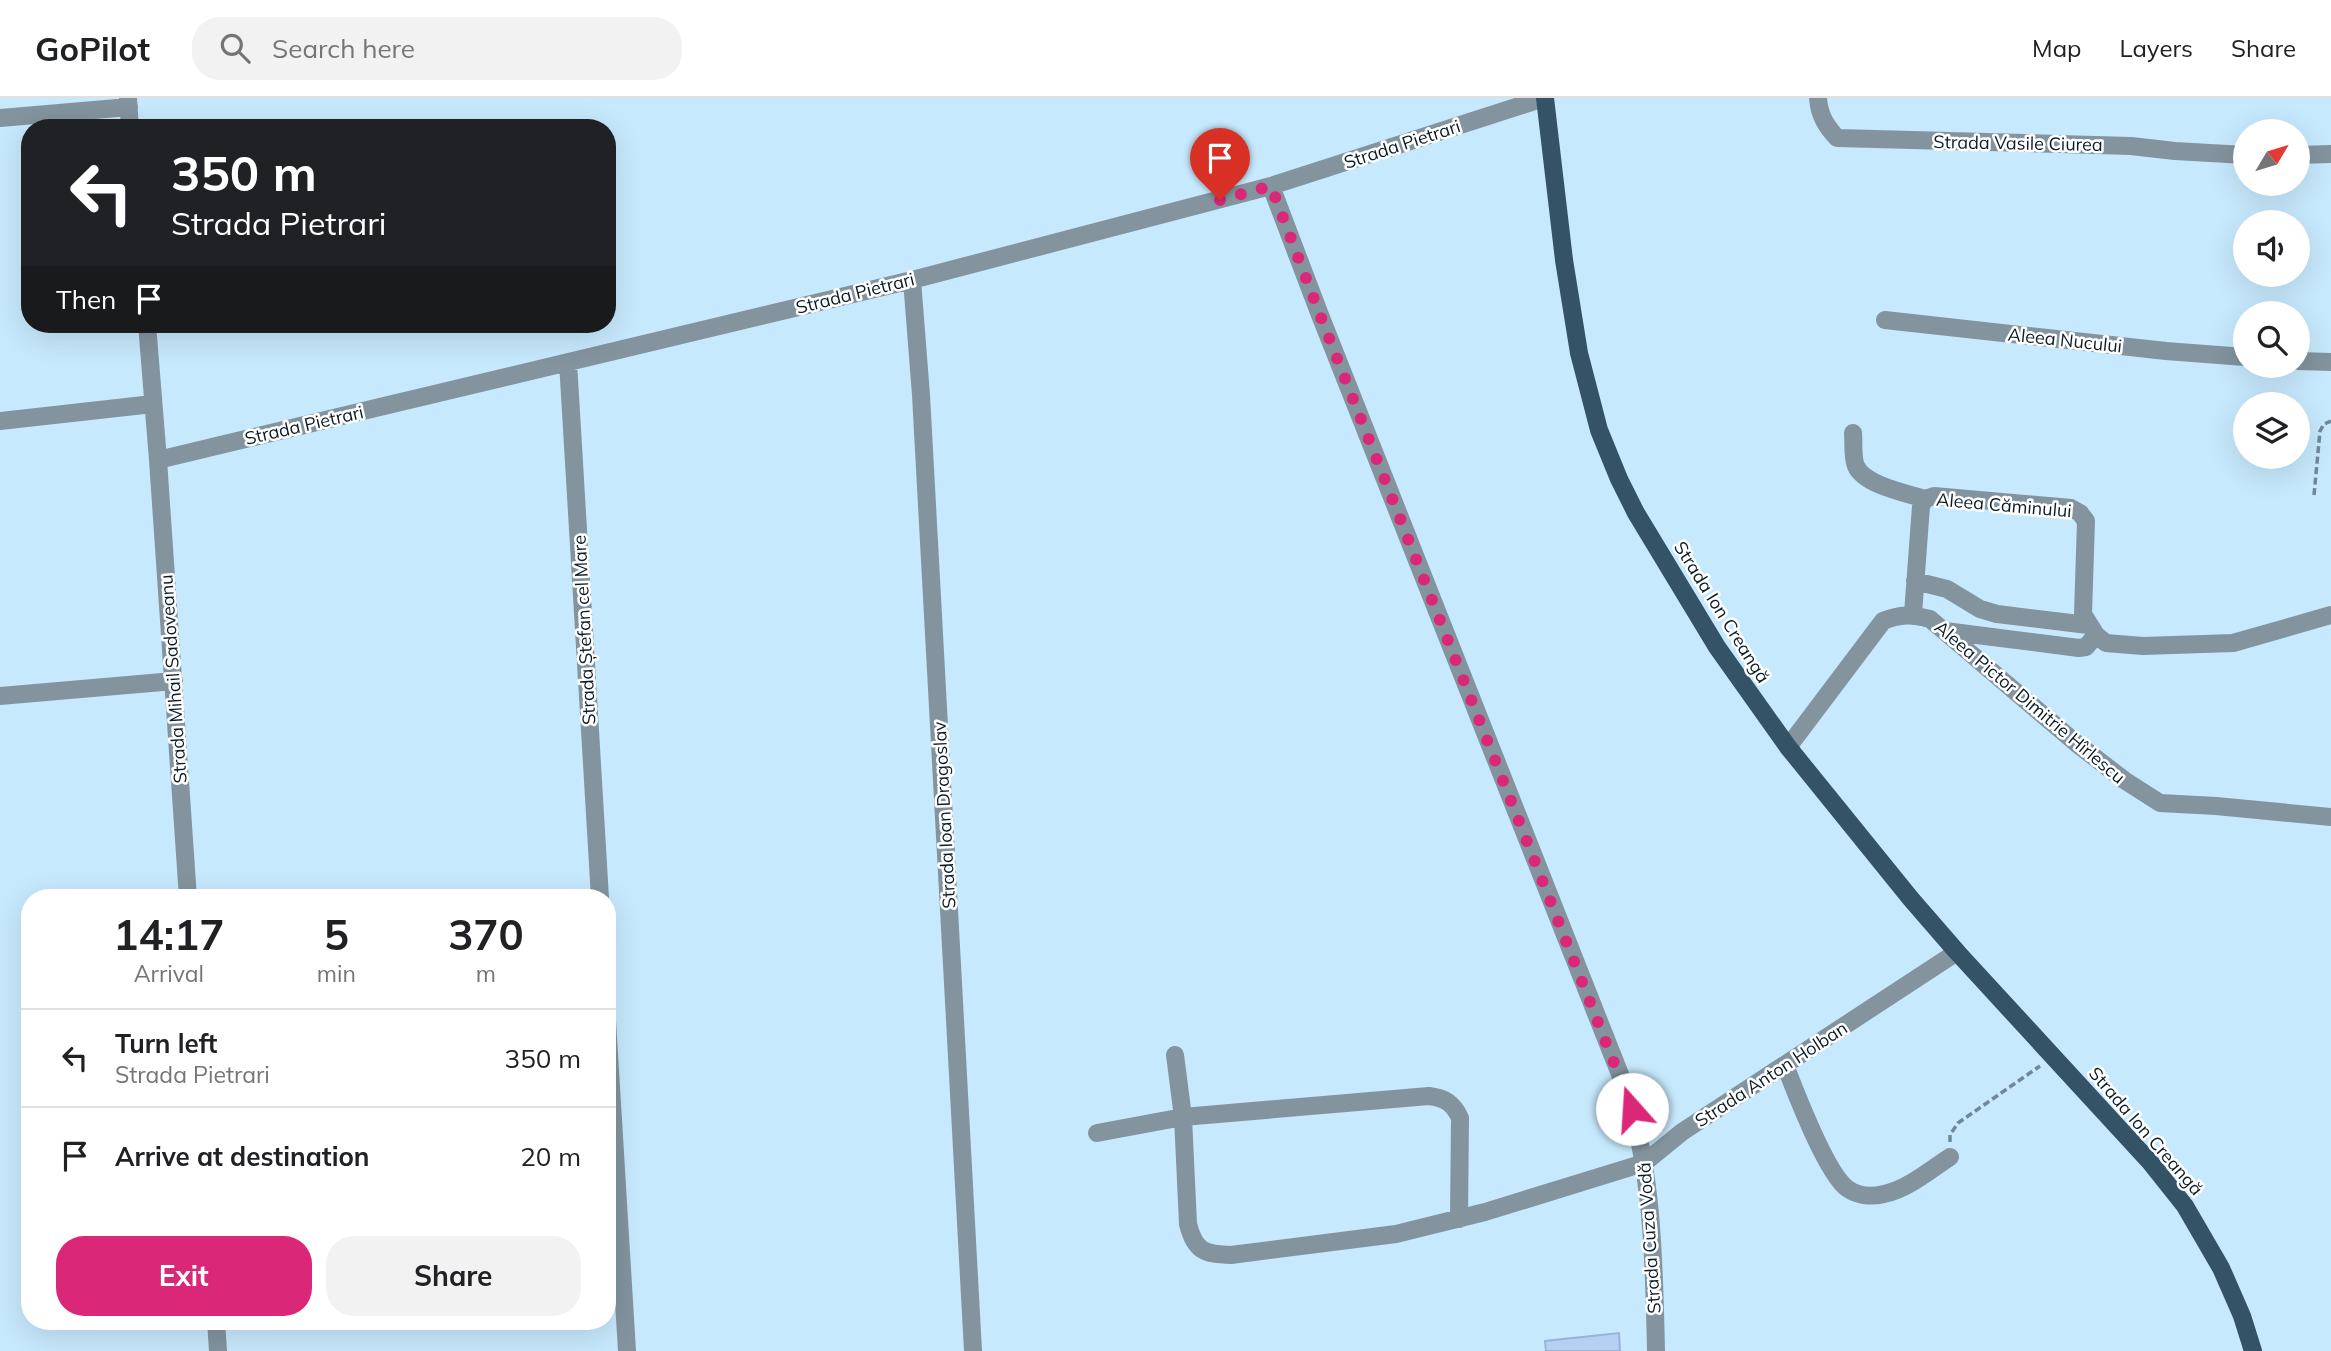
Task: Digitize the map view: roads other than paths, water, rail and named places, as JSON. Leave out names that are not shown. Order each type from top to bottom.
[{"type":"main road","name":"Strada Ion Creangă","points":[[1545,98],[1564,260],[1577,340],[1599,430],[1625,490],[1674,577],[1747,691],[1788,747],[1911,899],[2150,1161],[2185,1206],[2221,1268],[2242,1316],[2253,1351]]},
{"type":"street","name":"Strada Pietrari","points":[[158,460],[912,280],[1271,186],[1545,98]]},
{"type":"street","name":"Strada Vasile Ciurea","points":[[1818,98],[1821,116],[1838,138],[2131,146],[2233,154]]},
{"type":"street","points":[[0,118],[128,103]]},
{"type":"street","points":[[2310,155],[2331,154]]},
{"type":"street","name":"Strada Cuza Vodă","points":[[1271,186],[1627,1092],[1638,1127],[1650,1212],[1656,1351]]},
{"type":"street","name":"Strada Ioan Dragoslav","points":[[912,280],[921,395],[973,1351]]},
{"type":"street","name":"Aleea Nucului","points":[[1885,320],[2233,356]]},
{"type":"street","name":"Strada Mihail Sadoveanu","points":[[148,333],[187,889]]},
{"type":"street","points":[[2310,361],[2331,362]]},
{"type":"street","name":"Strada Ștefan cel Mare","points":[[568,362],[599,889]]},
{"type":"street","points":[[0,421],[153,404]]},
{"type":"street","points":[[1853,433],[1854,461],[1863,476],[1873,482],[1925,499]]},
{"type":"street","name":"Aleea Căminului","points":[[1913,614],[1921,506],[1925,499],[1934,496],[1948,497],[2071,508],[2080,513],[2086,520],[2083,614],[2092,630]]},
{"type":"street","points":[[1916,581],[1947,589],[1980,609],[1997,614],[2092,630],[2106,643],[2143,646],[2233,643],[2331,615]]},
{"type":"street","name":"Aleea Pictor Dimitrie Hîrlescu","points":[[1788,747],[1883,621],[1899,615],[1913,614],[1930,618],[2085,750],[2160,803],[2331,817]]},
{"type":"street","points":[[1945,631],[2079,648],[2086,647],[2092,630]]},
{"type":"street","points":[[0,696],[174,681]]},
{"type":"street","name":"Strada Anton Holban","points":[[1175,1055],[1183,1117],[1188,1224],[1192,1239],[1200,1250],[1231,1255],[1396,1234],[1459,1219],[1644,1163],[1682,1132],[1957,952]]},
{"type":"street","points":[[1784,1065],[1822,1149],[1846,1188],[1872,1196],[1886,1194],[1901,1188],[1950,1157]]},
{"type":"street","points":[[1097,1133],[1183,1117],[1438,1097],[1455,1106],[1460,1118],[1459,1219]]},
{"type":"street","points":[[616,1170],[627,1351]]},
{"type":"street","points":[[217,1330],[218,1351]]}]
